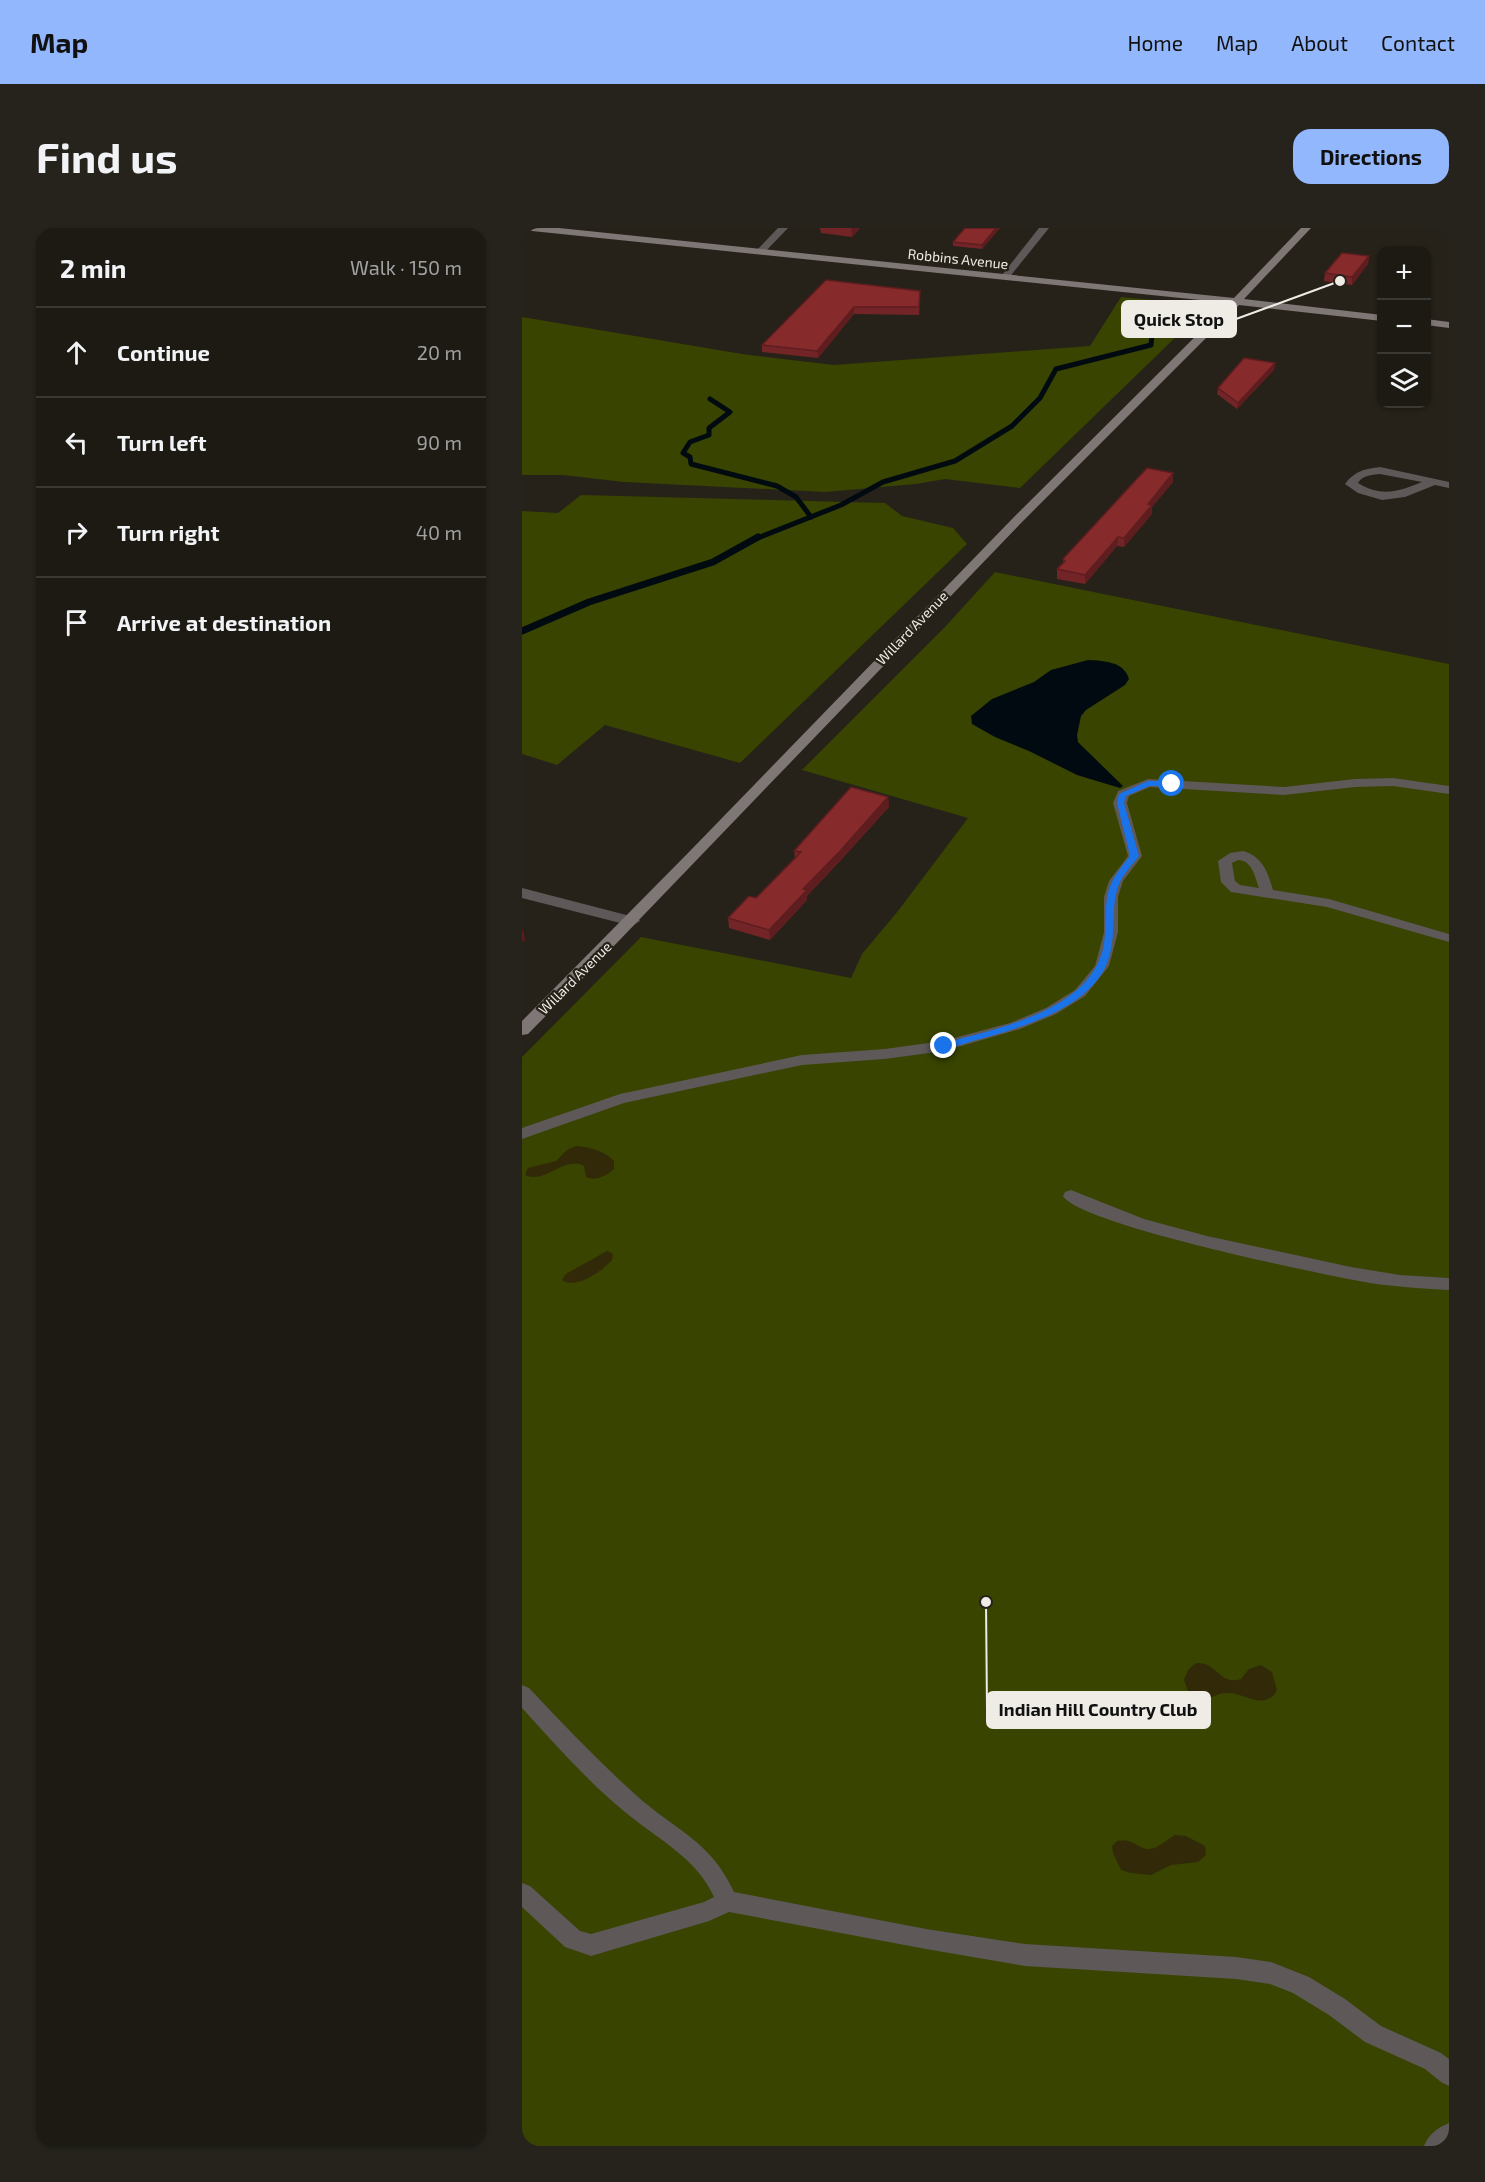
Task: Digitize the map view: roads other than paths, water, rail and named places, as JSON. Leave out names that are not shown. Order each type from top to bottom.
[{"type":"main road","name":"Robbins Avenue","points":[[532,228],[1377,317]]},
{"type":"main road","name":"Willard Avenue","points":[[522,1030],[633,921],[970,567],[1236,301],[1305,228]]},
{"type":"main road","points":[[1431,323],[1449,325]]},
{"type":"street","points":[[760,252],[783,228]]},
{"type":"street","points":[[1005,277],[1044,228]]},
{"type":"street","points":[[1432,482],[1382,498],[1362,492],[1351,484],[1353,479],[1363,471],[1383,470],[1449,485]]},
{"type":"street","points":[[522,893],[633,921]]},
{"type":"lane","points":[[522,1134],[620,1099],[793,1061],[885,1054],[944,1046],[1015,1026],[1051,1011],[1080,993],[1102,966],[1111,932],[1112,897],[1116,881],[1134,856],[1120,803],[1123,794],[1133,788],[1148,783],[1160,783],[1284,791],[1355,783],[1393,782],[1449,790]]},
{"type":"lane","points":[[1268,894],[1329,903],[1449,938]]},
{"type":"lane","points":[[1071,1196],[1106,1214],[1229,1247],[1329,1270],[1449,1284]]},
{"type":"lane","points":[[522,1694],[572,1748],[632,1805],[686,1845],[716,1876],[727,1901]]},
{"type":"lane","points":[[522,1893],[573,1940],[591,1945],[709,1911],[727,1901],[915,1937],[1025,1955],[1236,1968],[1271,1973],[1301,1985],[1374,2034],[1433,2061],[1449,2074]]},
{"type":"lane","points":[[1436,2146],[1449,2135]]},
{"type":"waterway","points":[[811,517],[841,505],[883,482],[955,461],[1012,426],[1040,398],[1056,369],[1151,345],[1152,335],[1183,307]]},
{"type":"waterway","points":[[710,399],[730,412],[709,428],[709,435],[690,442],[683,453],[690,457],[691,464],[777,486],[796,497],[811,517]]},
{"type":"waterway","points":[[755,539],[811,517]]},
{"type":"waterway","points":[[522,631],[589,602],[713,562],[758,537]]},
{"type":"place","name":"Quick Stop","points":[[1340,281]]},
{"type":"place","name":"Indian Hill Country Club","points":[[986,1602]]}]
